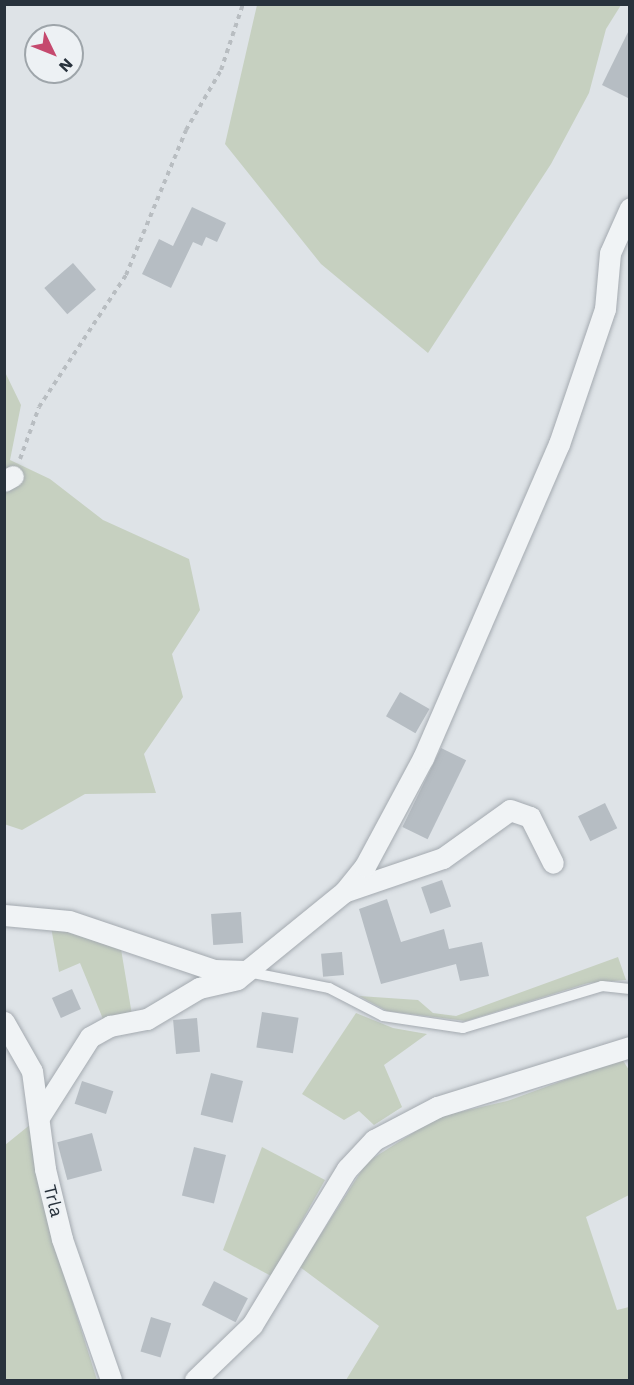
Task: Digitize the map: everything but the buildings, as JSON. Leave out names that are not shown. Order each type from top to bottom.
[{"type":"street","points":[[39,1117],[90,1037],[110,1026],[147,1019],[199,988],[224,984],[247,971],[344,892],[365,866],[423,758],[559,444],[605,309],[610,253],[630,208]]},
{"type":"street","points":[[344,892],[443,858],[510,810],[530,817],[553,863]]},
{"type":"street","points":[[4,915],[69,921],[214,970],[247,971]]},
{"type":"street","name":"Trla","points":[[4,1022],[32,1071],[45,1169],[62,1239],[111,1380]]},
{"type":"street","points":[[195,1380],[252,1325],[347,1169],[374,1140],[437,1107],[630,1047]]},
{"type":"lane","points":[[247,971],[329,988],[383,1016],[463,1028],[531,1012],[602,986],[630,989]]},
{"type":"path","points":[[9,479],[39,407],[126,275],[186,130],[221,70],[243,4]]},
{"type":"green space","points":[[257,5],[621,5],[606,29],[589,93],[551,164],[428,353],[321,264],[225,144]]},
{"type":"green space","points":[[4,370],[21,405],[10,460],[50,479],[103,520],[189,559],[200,610],[172,654],[183,697],[144,754],[156,793],[85,794],[22,830],[4,824]]},
{"type":"green space","points":[[51,927],[121,949],[132,1015],[103,1019],[80,963],[59,972]]},
{"type":"green space","points":[[618,957],[626,980],[588,983],[466,1021],[387,1011],[359,996],[418,1000],[433,1013],[456,1016]]},
{"type":"green space","points":[[356,1013],[393,1028],[427,1034],[384,1065],[402,1107],[374,1125],[359,1111],[344,1120],[302,1094]]},
{"type":"green space","points":[[622,1059],[629,1070],[629,1195],[586,1217],[617,1310],[629,1307],[629,1380],[346,1380],[379,1326],[300,1267],[367,1162],[438,1117],[507,1101]]},
{"type":"green space","points":[[31,1124],[69,1291],[97,1380],[5,1380],[5,1145]]},
{"type":"green space","points":[[262,1147],[325,1180],[271,1276],[223,1250]]}]
